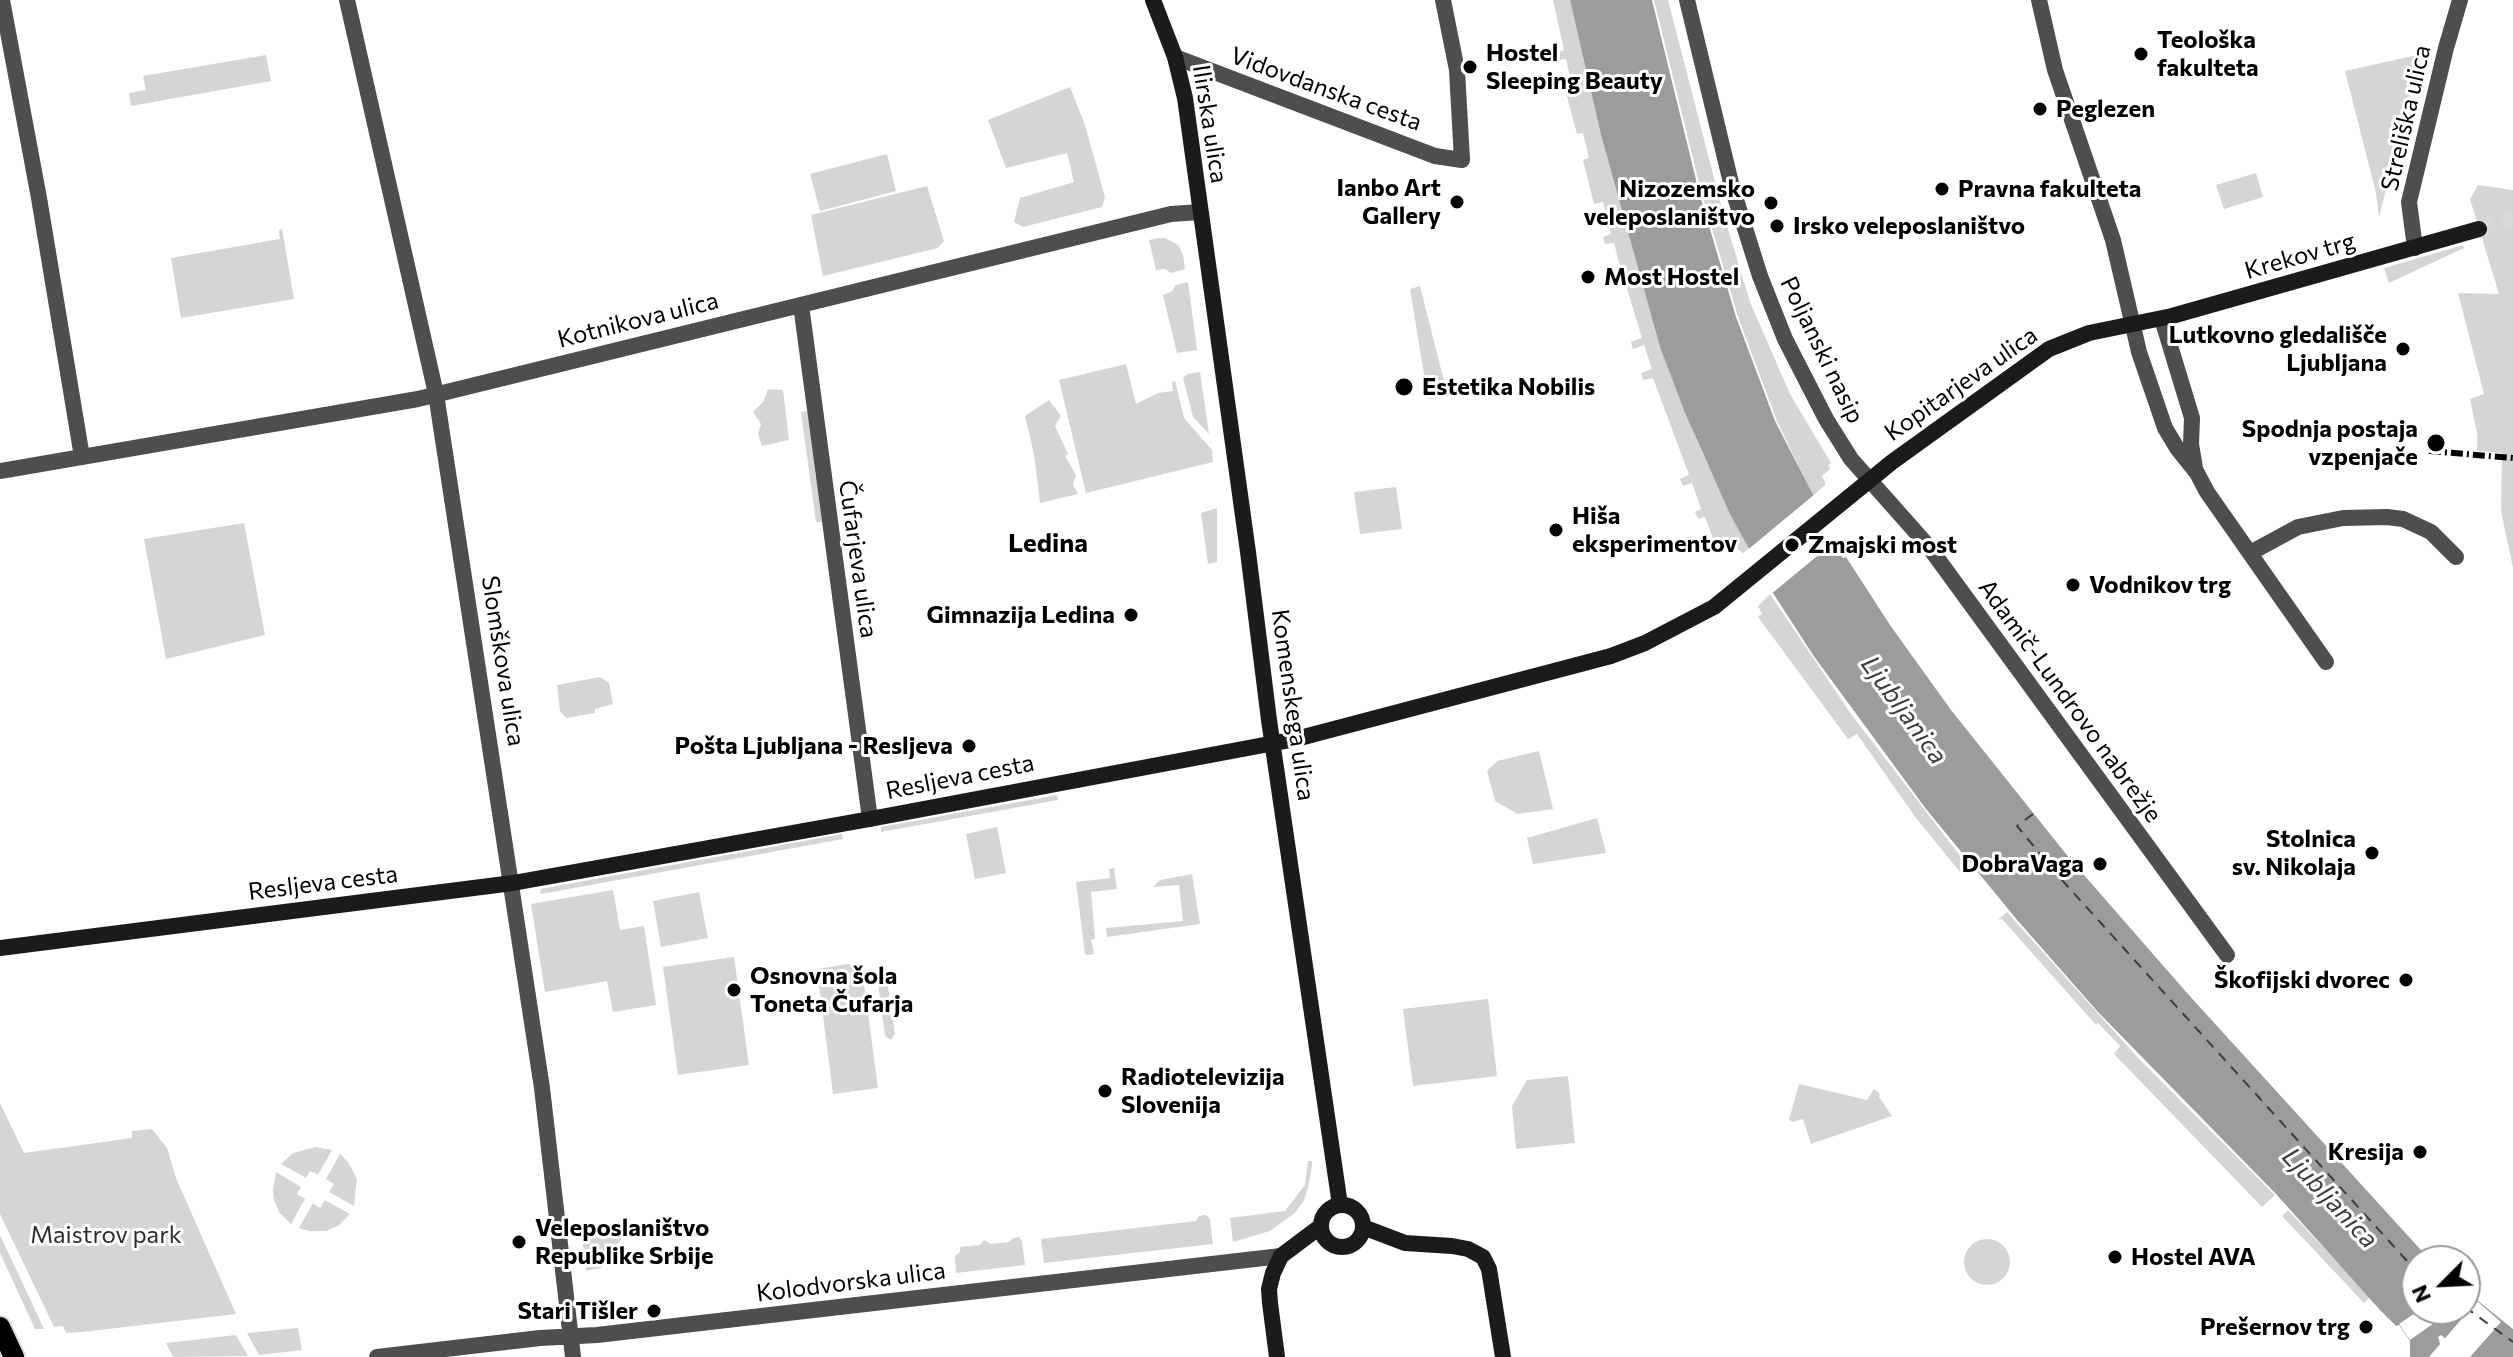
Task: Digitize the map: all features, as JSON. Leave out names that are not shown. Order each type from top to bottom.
[{"type":"main road","name":"Ilirska ulica","points":[[1153,0],[1175,57],[1185,98],[1200,212]]},
{"type":"main road","name":"Komenskega ulica","points":[[1200,212],[1340,1205]]},
{"type":"main road","name":"Krekov trg","points":[[2131,325],[2162,319],[2479,229]]},
{"type":"main road","name":"Kopitarjeva ulica","points":[[1869,481],[2049,349],[2089,333],[2131,325]]},
{"type":"main road","name":"Resljeva cesta","points":[[0,948],[513,883],[1273,744],[1340,729],[1611,656],[1645,643],[1714,607],[1869,481]]},
{"type":"main road","points":[[1277,1357],[1269,1289],[1281,1256],[1321,1226],[1328,1210],[1340,1205],[1355,1209],[1362,1217],[1363,1227],[1356,1242],[1344,1247],[1328,1241],[1321,1226]]},
{"type":"main road","points":[[1363,1227],[1405,1243],[1452,1246],[1468,1249],[1483,1257],[1489,1269],[1503,1357]]},
{"type":"main road","points":[[0,1327],[14,1357]]},
{"type":"street","points":[[2,0],[82,457]]},
{"type":"street","name":"Slomškova ulica","points":[[347,0],[436,394],[513,883],[542,1088],[573,1357]]},
{"type":"street","name":"Vidovdanska cesta","points":[[1175,57],[1435,156],[1462,160],[1457,70],[1443,0]]},
{"type":"street","name":"Poljanski nasip","points":[[1687,0],[1732,187],[1768,299],[1826,419],[1869,481]]},
{"type":"street","points":[[2039,0],[2069,114],[2117,254],[2131,325],[2165,428],[2326,662]]},
{"type":"street","name":"Streliška ulica","points":[[2415,248],[2409,202],[2460,0]]},
{"type":"street","name":"Kotnikova ulica","points":[[0,471],[436,394],[1171,214],[1200,212]]},
{"type":"street","name":"Čufarjeva ulica","points":[[801,305],[870,819]]},
{"type":"street","points":[[2162,319],[2192,418],[2191,444],[2197,473]]},
{"type":"street","name":"Adamič-Lundrovo nabrežje","points":[[1869,481],[1929,547],[2227,955]]},
{"type":"street","points":[[2250,553],[2298,527],[2343,518],[2368,517],[2403,519],[2418,524],[2441,540],[2456,557]]},
{"type":"street","name":"Kolodvorska ulica","points":[[377,1357],[1281,1256]]},
{"type":"green space","points":[[1553,0],[1570,0],[1601,135],[1660,347],[1699,446],[1749,550],[1743,553],[1735,547],[1719,555],[1705,517],[1698,519],[1695,512],[1701,509],[1692,483],[1683,486],[1680,479],[1689,475],[1653,378],[1643,380],[1641,373],[1652,369],[1644,345],[1633,349],[1631,342],[1642,338],[1625,282],[1615,284],[1613,277],[1622,274],[1614,243],[1605,244],[1603,237],[1611,234],[1603,202],[1594,204],[1583,160],[1589,158],[1583,133],[1577,134],[1566,93],[1573,90],[1566,59],[1559,60],[1557,53],[1564,50]]},
{"type":"green space","points":[[1654,0],[1668,0],[1722,209],[1750,302],[1790,394],[1831,463],[1828,465],[1830,469],[1822,476],[1826,484],[1813,496],[1777,421],[1738,317],[1701,191]]},
{"type":"green space","points":[[266,55],[271,81],[131,106],[129,93],[146,90],[143,76]]},
{"type":"green space","points":[[2417,55],[2419,60],[2379,217],[2376,193],[2345,71]]},
{"type":"green space","points":[[1070,87],[1085,125],[1105,197],[1102,207],[1023,227],[1014,222],[1020,198],[1074,182],[1067,153],[1006,168],[988,120]]},
{"type":"green space","points":[[887,154],[896,191],[820,211],[810,174]]},
{"type":"green space","points":[[2256,173],[2263,197],[2224,209],[2216,185]]},
{"type":"green space","points":[[2478,185],[2513,190],[2513,568],[2501,511],[2502,453],[2477,451],[2477,433],[2470,399],[2484,394],[2458,293],[2499,294],[2470,199]]},
{"type":"green space","points":[[927,186],[944,241],[938,248],[823,276],[811,215]]},
{"type":"green space","points":[[282,229],[294,299],[181,318],[171,258],[280,239],[279,230]]},
{"type":"green space","points":[[1159,238],[1178,245],[1185,269],[1171,273],[1165,269],[1156,270],[1149,240]]},
{"type":"green space","points":[[2463,245],[2464,248],[2389,283],[2384,268]]},
{"type":"green space","points":[[1188,282],[1197,350],[1177,353],[1163,295],[1171,292],[1176,285]]},
{"type":"green space","points":[[1420,286],[1448,397],[1428,399],[1410,289]]},
{"type":"green space","points":[[1126,364],[1136,404],[1158,393],[1173,391],[1172,382],[1175,381],[1184,418],[1212,450],[1213,462],[1086,493],[1059,380]]},
{"type":"green space","points":[[1200,372],[1209,434],[1193,417],[1183,378],[1187,374]]},
{"type":"green space","points":[[768,389],[783,390],[789,440],[762,446],[758,434],[761,424],[753,412],[763,402]]},
{"type":"green space","points":[[1049,400],[1061,416],[1055,426],[1068,454],[1065,456],[1076,475],[1073,484],[1078,494],[1040,503],[1034,454],[1025,416]]},
{"type":"green space","points":[[807,411],[822,522],[816,522],[801,412]]},
{"type":"green space","points":[[1396,487],[1402,529],[1360,534],[1354,492]]},
{"type":"green space","points":[[1217,508],[1217,562],[1208,564],[1201,513]]},
{"type":"green space","points":[[244,523],[265,635],[166,659],[144,539]]},
{"type":"green space","points":[[1770,594],[1851,714],[1968,866],[1960,872],[1916,818],[1857,734],[1848,739],[1758,617],[1762,614],[1758,606]]},
{"type":"green space","points":[[600,677],[609,683],[613,704],[595,709],[595,713],[566,718],[560,711],[557,685]]},
{"type":"green space","points":[[1539,751],[1553,809],[1518,814],[1495,801],[1487,771],[1497,761]]},
{"type":"green space","points":[[1057,795],[1058,800],[881,832],[881,827]]},
{"type":"green space","points":[[1597,818],[1606,853],[1533,864],[1527,838]]},
{"type":"green space","points":[[997,827],[1006,873],[975,879],[966,834]]},
{"type":"green space","points":[[842,834],[843,839],[541,894],[540,889]]},
{"type":"green space","points":[[1114,868],[1117,889],[1091,892],[1095,939],[1091,940],[1094,954],[1088,955],[1085,954],[1076,882],[1110,878],[1109,869]]},
{"type":"green space","points":[[1192,874],[1200,924],[1107,937],[1106,928],[1183,921],[1179,885],[1153,887],[1160,880]]},
{"type":"green space","points":[[613,890],[620,930],[644,926],[656,1005],[613,1012],[607,981],[545,992],[531,904]]},
{"type":"green space","points":[[699,892],[708,938],[661,947],[653,901]]},
{"type":"green space","points":[[2007,912],[2139,1059],[2275,1195],[2262,1207],[2114,1054],[2120,1046],[2098,1023],[2096,1025],[2002,919],[1998,920]]},
{"type":"green space","points":[[734,957],[749,1065],[678,1075],[663,967]]},
{"type":"green space","points":[[861,962],[878,1088],[833,1094],[817,969]]},
{"type":"green space","points":[[880,963],[885,967],[895,1034],[891,1040],[885,1036],[876,968]]},
{"type":"green space","points":[[1488,999],[1497,1076],[1413,1086],[1403,1009]]},
{"type":"green space","points":[[1568,1076],[1575,1143],[1516,1149],[1512,1106],[1527,1080]]},
{"type":"green space","points":[[1799,1084],[1867,1100],[1874,1089],[1892,1116],[1811,1144],[1803,1119],[1789,1120]]},
{"type":"green space","name":"Maistrov park","points":[[0,1103],[24,1153],[132,1138],[132,1131],[152,1129],[167,1148],[176,1178],[236,1314],[82,1332],[66,1333],[63,1326],[54,1327],[0,1214]]},
{"type":"green space","points":[[316,1147],[332,1150],[318,1175],[310,1171],[306,1178],[281,1164],[293,1153]]},
{"type":"green space","points":[[340,1154],[357,1179],[354,1206],[329,1192],[334,1184],[326,1179]]},
{"type":"green space","points":[[1308,1161],[1312,1161],[1312,1166],[1308,1188],[1295,1213],[1270,1231],[1233,1242],[1230,1218],[1285,1211],[1305,1185]]},
{"type":"green space","points":[[276,1172],[301,1187],[297,1194],[305,1199],[291,1224],[279,1212],[274,1200]]},
{"type":"green space","points":[[325,1200],[350,1214],[338,1226],[326,1231],[299,1228],[313,1203],[320,1208]]},
{"type":"green space","points":[[2288,1210],[2370,1297],[2364,1303],[2282,1216]]},
{"type":"green space","points":[[1206,1215],[1210,1219],[1213,1244],[1044,1263],[1041,1239],[1196,1221],[1199,1216]]},
{"type":"green space","points":[[592,1224],[593,1235],[600,1234],[601,1239],[624,1235],[601,1268],[586,1271],[581,1226]]},
{"type":"green space","points":[[0,1235],[44,1329],[35,1329],[0,1253]]},
{"type":"green space","points":[[1019,1237],[1025,1265],[956,1273],[955,1256],[960,1252],[960,1247],[980,1245],[984,1240],[991,1244],[1009,1242]]},
{"type":"green space","points":[[1987,1239],[2004,1245],[2010,1262],[2004,1279],[1987,1285],[1970,1279],[1964,1262],[1970,1245]]},
{"type":"green space","points":[[298,1328],[302,1350],[259,1355],[247,1333]]},
{"type":"green space","points":[[236,1335],[248,1356],[173,1357],[166,1343]]},
{"type":"water","name":"Ljubljanica","points":[[1570,0],[1652,0],[1699,192],[1736,317],[1775,421],[1840,547],[1837,549],[1843,558],[1846,557],[1951,710],[2070,859],[2187,993],[2416,1245],[2401,1245],[2401,1325],[2481,1325],[2481,1303],[2513,1329],[2513,1357],[2468,1357],[2441,1335],[2438,1337],[2440,1344],[2456,1357],[2410,1357],[2410,1341],[2399,1325],[2396,1326],[2380,1310],[2276,1194],[2098,1012],[1926,809],[1813,655],[1773,593],[1730,514],[1685,413],[1660,347],[1601,135]]},
{"type":"pier","name":"Zmajski most","points":[[1815,494],[1839,538],[1770,595],[1745,552]]},
{"type":"pier","points":[[2481,1304],[2501,1322],[2470,1357],[2462,1357],[2446,1343],[2460,1357],[2429,1357],[2456,1325],[2481,1325]]},
{"type":"pier","points":[[2401,1323],[2431,1325],[2410,1340],[2399,1324]]},
{"type":"ferry route","points":[[2033,814],[2017,826],[2061,879],[2401,1254]]},
{"type":"ferry route","points":[[2481,1319],[2513,1342]]},
{"type":"tunnel","points":[[2479,229],[2513,218]]},
{"type":"railway","points":[[2429,451],[2513,458]]},
{"type":"place","name":"Teološka fakulteta","points":[[2141,54]]},
{"type":"place","name":"Hostel Sleeping Beauty","points":[[1470,67]]},
{"type":"place","name":"Peglezen","points":[[2040,109]]},
{"type":"place","name":"Pravna fakulteta","points":[[1942,189]]},
{"type":"place","name":"Ianbo Art Gallery","points":[[1457,202]]},
{"type":"place","name":"Nizozemsko veleposlaništvo","points":[[1771,203]]},
{"type":"place","name":"Irsko veleposlaništvo","points":[[1777,226]]},
{"type":"place","name":"Most Hostel","points":[[1588,277]]},
{"type":"place","name":"Lutkovno gledališče Ljubljana","points":[[2403,349]]},
{"type":"place","name":"Estetika Nobilis","points":[[1404,387]]},
{"type":"place","name":"Spodnja postaja vzpenjače","points":[[2436,443]]},
{"type":"place","name":"Hiša eksperimentov","points":[[1556,530]]},
{"type":"place","name":"Zmajski most","points":[[1792,545]]},
{"type":"place","name":"Vodnikov trg","points":[[2073,585]]},
{"type":"place","name":"Gimnazija Ledina","points":[[1131,615]]},
{"type":"place","name":"Pošta Ljubljana - Resljeva","points":[[969,746]]},
{"type":"place","name":"Stolnica sv. Nikolaja","points":[[2372,853]]},
{"type":"place","name":"DobraVaga","points":[[2100,864]]},
{"type":"place","name":"Škofijski dvorec","points":[[2406,980]]},
{"type":"place","name":"Osnovna šola Toneta Čufarja","points":[[734,990]]},
{"type":"place","name":"Radiotelevizija Slovenija","points":[[1105,1091]]},
{"type":"place","name":"Kresija","points":[[2420,1152]]},
{"type":"place","name":"Veleposlaništvo Republike Srbije","points":[[519,1242]]},
{"type":"place","name":"Hostel AVA","points":[[2115,1257]]},
{"type":"place","name":"Stari Tišler","points":[[654,1311]]},
{"type":"place","name":"Prešernov trg","points":[[2366,1327]]},
{"type":"district","name":"Ledina","points":[[1048,543]]}]
